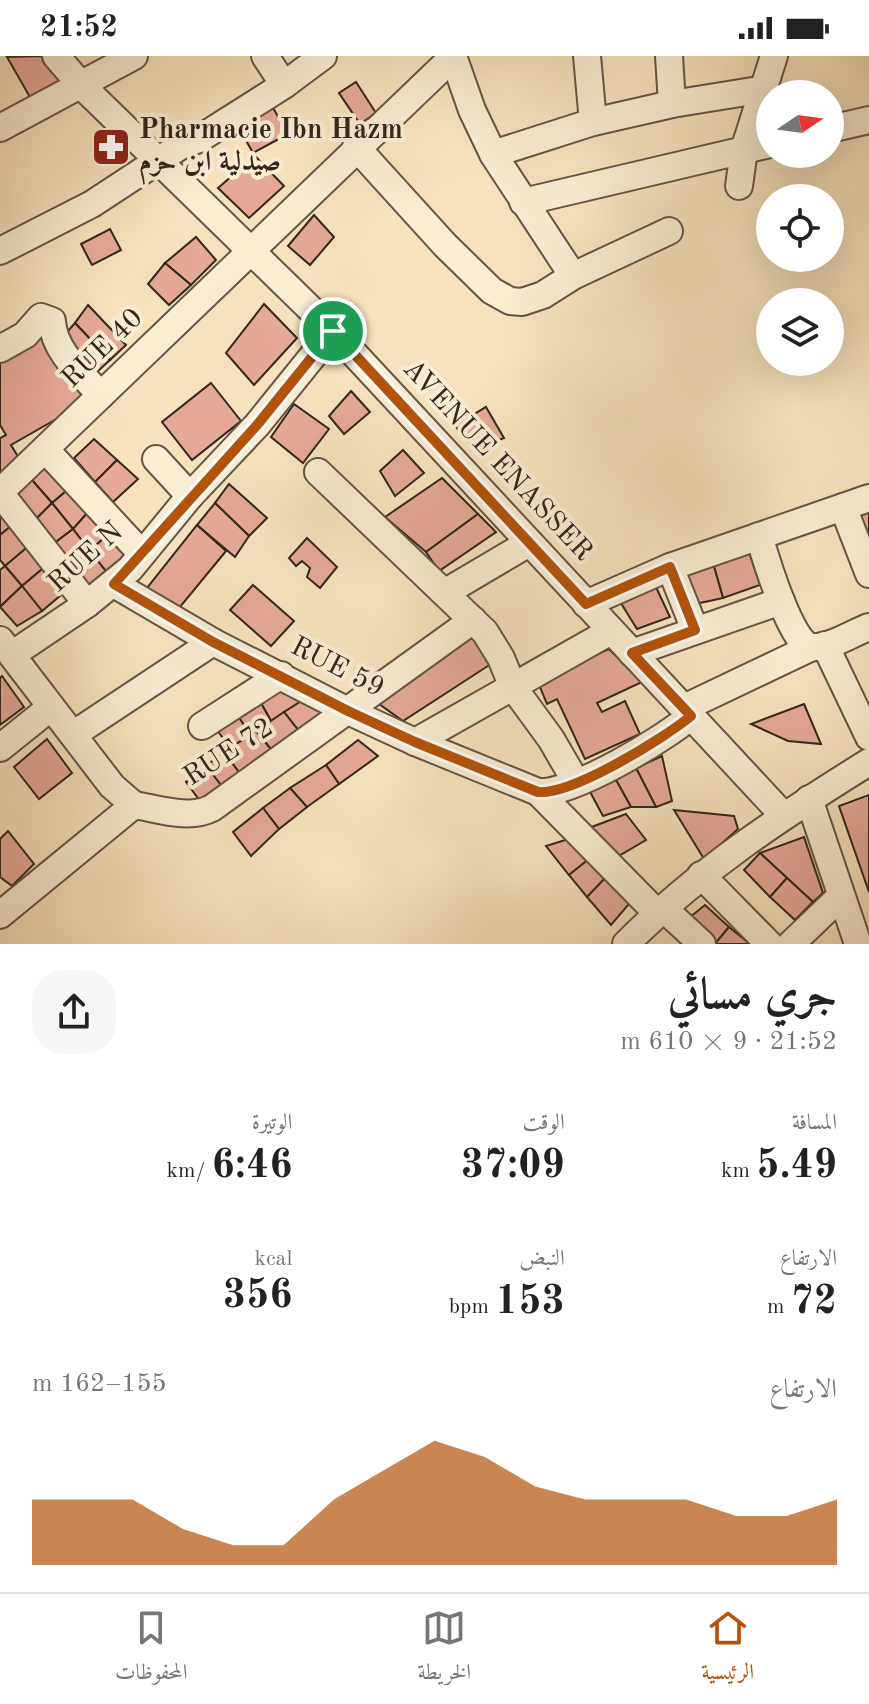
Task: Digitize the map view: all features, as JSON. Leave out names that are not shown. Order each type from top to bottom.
[{"type":"street","name":"AVENUE ENASSER","points":[[56,56],[82,86],[333,331],[783,815]]},
{"type":"street","points":[[0,128],[134,56]]},
{"type":"street","points":[[265,56],[284,85]]},
{"type":"street","points":[[0,251],[92,204],[182,145],[199,139],[284,85],[323,56]]},
{"type":"street","points":[[463,56],[453,56],[472,110],[493,154],[573,276]]},
{"type":"street","name":"RUE 40","points":[[0,492],[453,56]]},
{"type":"street","points":[[587,56],[593,122]]},
{"type":"street","points":[[669,56],[672,104]]},
{"type":"street","points":[[767,80],[774,56]]},
{"type":"street","points":[[493,154],[593,122],[672,104],[756,90]]},
{"type":"street","points":[[739,186],[744,150],[756,115]]},
{"type":"street","points":[[844,126],[869,120]]},
{"type":"street","points":[[356,147],[445,245],[492,291],[506,300],[522,302],[543,295],[573,276],[669,231]]},
{"type":"street","points":[[523,202],[756,147]]},
{"type":"street","points":[[0,349],[25,335],[41,317],[52,321],[53,336],[59,347],[101,395]]},
{"type":"street","name":"RUE N","points":[[7,647],[87,604],[114,584],[257,425],[333,331]]},
{"type":"street","points":[[45,449],[142,554]]},
{"type":"street","points":[[156,459],[190,496]]},
{"type":"street","points":[[318,472],[446,592],[492,640],[513,687],[551,739],[576,782]]},
{"type":"street","points":[[0,492],[87,604]]},
{"type":"street","points":[[586,604],[670,567],[869,498]]},
{"type":"street","points":[[843,507],[869,574]]},
{"type":"street","points":[[759,536],[781,601],[798,637],[804,645],[819,646]]},
{"type":"street","points":[[446,592],[529,543]]},
{"type":"street","points":[[670,567],[695,630]]},
{"type":"street","name":"RUE 59","points":[[114,584],[213,642],[348,711],[538,792]]},
{"type":"street","points":[[632,653],[781,601]]},
{"type":"street","name":"RUE 72","points":[[134,805],[200,814],[473,620]]},
{"type":"street","points":[[538,792],[556,791],[626,759],[670,734],[688,712],[819,646],[869,627]]},
{"type":"street","points":[[415,742],[611,631]]},
{"type":"street","points":[[74,734],[213,642]]},
{"type":"street","points":[[819,646],[869,737]]},
{"type":"street","points":[[0,915],[134,805],[112,786],[7,647]]},
{"type":"street","points":[[202,726],[281,675]]},
{"type":"street","points":[[0,748],[51,707]]},
{"type":"street","points":[[626,944],[701,875],[783,815],[869,762]]},
{"type":"street","points":[[538,792],[660,910],[702,944]]},
{"type":"street","points":[[809,799],[858,944]]},
{"type":"street","points":[[701,875],[769,944]]},
{"type":"street","points":[[791,944],[840,897]]},
{"type":"building","points":[[47,56],[61,82],[31,99],[7,57]]},
{"type":"building","points":[[356,82],[376,113],[360,124],[339,93]]},
{"type":"building","points":[[268,99],[288,134],[253,153],[234,119]]},
{"type":"building","points":[[255,156],[284,186],[249,218],[218,188]]},
{"type":"building","points":[[314,215],[334,237],[310,265],[288,246]]},
{"type":"building","points":[[110,229],[121,250],[92,265],[81,244]]},
{"type":"building","points":[[196,237],[216,260],[191,285],[165,263]]},
{"type":"building","points":[[165,263],[191,285],[169,305],[148,284]]},
{"type":"building","points":[[264,304],[297,338],[254,385],[226,353]]},
{"type":"building","points":[[88,305],[126,345],[110,360],[75,323]]},
{"type":"building","points":[[75,323],[110,360],[96,373],[59,341]]},
{"type":"building","points":[[42,336],[93,398],[11,445],[23,465],[0,478],[0,438],[6,435],[0,425],[0,359]]},
{"type":"building","points":[[211,383],[241,421],[192,460],[162,422]]},
{"type":"building","points":[[351,391],[370,412],[344,434],[329,416]]},
{"type":"building","points":[[294,404],[329,429],[303,463],[271,437]]},
{"type":"building","points":[[486,407],[504,438],[476,450],[455,426]]},
{"type":"building","points":[[94,439],[117,460],[95,482],[74,458]]},
{"type":"building","points":[[403,450],[424,473],[395,496],[380,471]]},
{"type":"building","points":[[117,460],[138,479],[113,502],[95,482]]},
{"type":"building","points":[[48,463],[71,487],[52,503],[32,480]]},
{"type":"building","points":[[442,478],[478,514],[426,552],[385,517]]},
{"type":"building","points":[[32,480],[52,503],[32,523],[13,499]]},
{"type":"building","points":[[229,484],[267,518],[249,536],[215,503]]},
{"type":"building","points":[[71,487],[89,511],[73,529],[52,503]]},
{"type":"building","points":[[52,503],[73,529],[52,545],[32,523]]},
{"type":"building","points":[[215,503],[249,536],[235,557],[197,525]]},
{"type":"building","points":[[869,504],[869,537],[867,539],[855,510]]},
{"type":"building","points":[[0,511],[11,526],[0,535]]},
{"type":"building","points":[[89,511],[109,533],[90,551],[73,529]]},
{"type":"building","points":[[478,514],[496,532],[439,571],[426,552]]},
{"type":"building","points":[[197,525],[226,551],[180,607],[147,588]]},
{"type":"building","points":[[11,526],[30,545],[5,566],[0,560],[0,535]]},
{"type":"building","points":[[73,529],[90,551],[70,567],[52,545]]},
{"type":"building","points":[[109,533],[129,557],[108,574],[90,551]]},
{"type":"building","points":[[307,538],[337,567],[320,588],[307,577],[310,568],[302,561],[296,566],[289,558]]},
{"type":"building","points":[[30,545],[47,565],[22,586],[5,566]]},
{"type":"building","points":[[748,549],[760,585],[723,598],[713,563]]},
{"type":"building","points":[[90,551],[108,574],[90,591],[70,567]]},
{"type":"building","points":[[713,563],[723,598],[695,604],[683,574]]},
{"type":"building","points":[[47,565],[67,590],[42,611],[22,586]]},
{"type":"building","points":[[5,566],[22,586],[0,607],[0,570]]},
{"type":"building","points":[[253,585],[294,621],[271,646],[230,610]]},
{"type":"building","points":[[655,585],[670,617],[637,629],[619,600]]},
{"type":"building","points":[[22,586],[42,611],[17,626],[0,607]]},
{"type":"building","points":[[478,634],[494,662],[403,721],[372,699]]},
{"type":"building","points":[[609,649],[642,682],[597,703],[602,712],[625,701],[640,734],[585,759],[557,699],[547,704],[537,680]]},
{"type":"building","points":[[2,676],[24,707],[0,725],[0,678]]},
{"type":"building","points":[[279,681],[303,700],[271,721],[257,696]]},
{"type":"building","points":[[257,696],[271,721],[250,735],[235,711]]},
{"type":"building","points":[[303,700],[329,711],[302,735],[284,712]]},
{"type":"building","points":[[804,704],[821,744],[788,741],[751,724]]},
{"type":"building","points":[[235,711],[250,735],[231,748],[215,728]]},
{"type":"building","points":[[284,712],[302,735],[274,753],[256,731]]},
{"type":"building","points":[[256,731],[274,753],[241,775],[224,752]]},
{"type":"building","points":[[47,739],[72,773],[39,799],[14,767]]},
{"type":"building","points":[[358,740],[378,756],[339,784],[326,765]]},
{"type":"building","points":[[224,752],[241,775],[224,789],[206,766]]},
{"type":"building","points":[[662,756],[672,801],[656,807],[636,768]]},
{"type":"building","points":[[326,765],[339,784],[307,807],[290,788]]},
{"type":"building","points":[[206,766],[224,789],[203,805],[186,782]]},
{"type":"building","points":[[636,768],[656,807],[631,807],[616,780]]},
{"type":"building","points":[[616,780],[631,807],[603,816],[589,790]]},
{"type":"building","points":[[290,788],[307,807],[279,829],[263,808]]},
{"type":"building","points":[[869,795],[869,892],[839,806]]},
{"type":"building","points":[[263,808],[279,829],[251,856],[233,832]]},
{"type":"building","points":[[674,810],[734,816],[738,829],[704,859]]},
{"type":"building","points":[[626,814],[646,840],[617,857],[589,828]]},
{"type":"building","points":[[8,831],[34,864],[12,886],[0,877],[0,839]]},
{"type":"building","points":[[575,837],[594,855],[569,875],[546,846]]},
{"type":"building","points":[[804,837],[823,893],[813,902],[760,853]]},
{"type":"building","points":[[760,853],[787,878],[770,897],[744,870]]},
{"type":"building","points":[[594,855],[610,873],[587,897],[569,875]]},
{"type":"building","points":[[610,873],[634,898],[611,925],[587,897]]},
{"type":"building","points":[[787,878],[813,902],[795,920],[770,897]]},
{"type":"building","points":[[705,905],[729,927],[715,944],[684,922]]},
{"type":"building","points":[[729,927],[750,944],[715,944]]},
{"type":"place","name":"Pharmacie Ibn Hazm صيدلية ابن حزم","points":[[111,147]]},
{"type":"route","points":[[333,331],[586,604],[670,567],[695,630],[632,653],[691,716],[670,734],[626,759],[556,791],[538,792],[348,711],[213,642],[114,584],[257,425],[333,331]]}]
